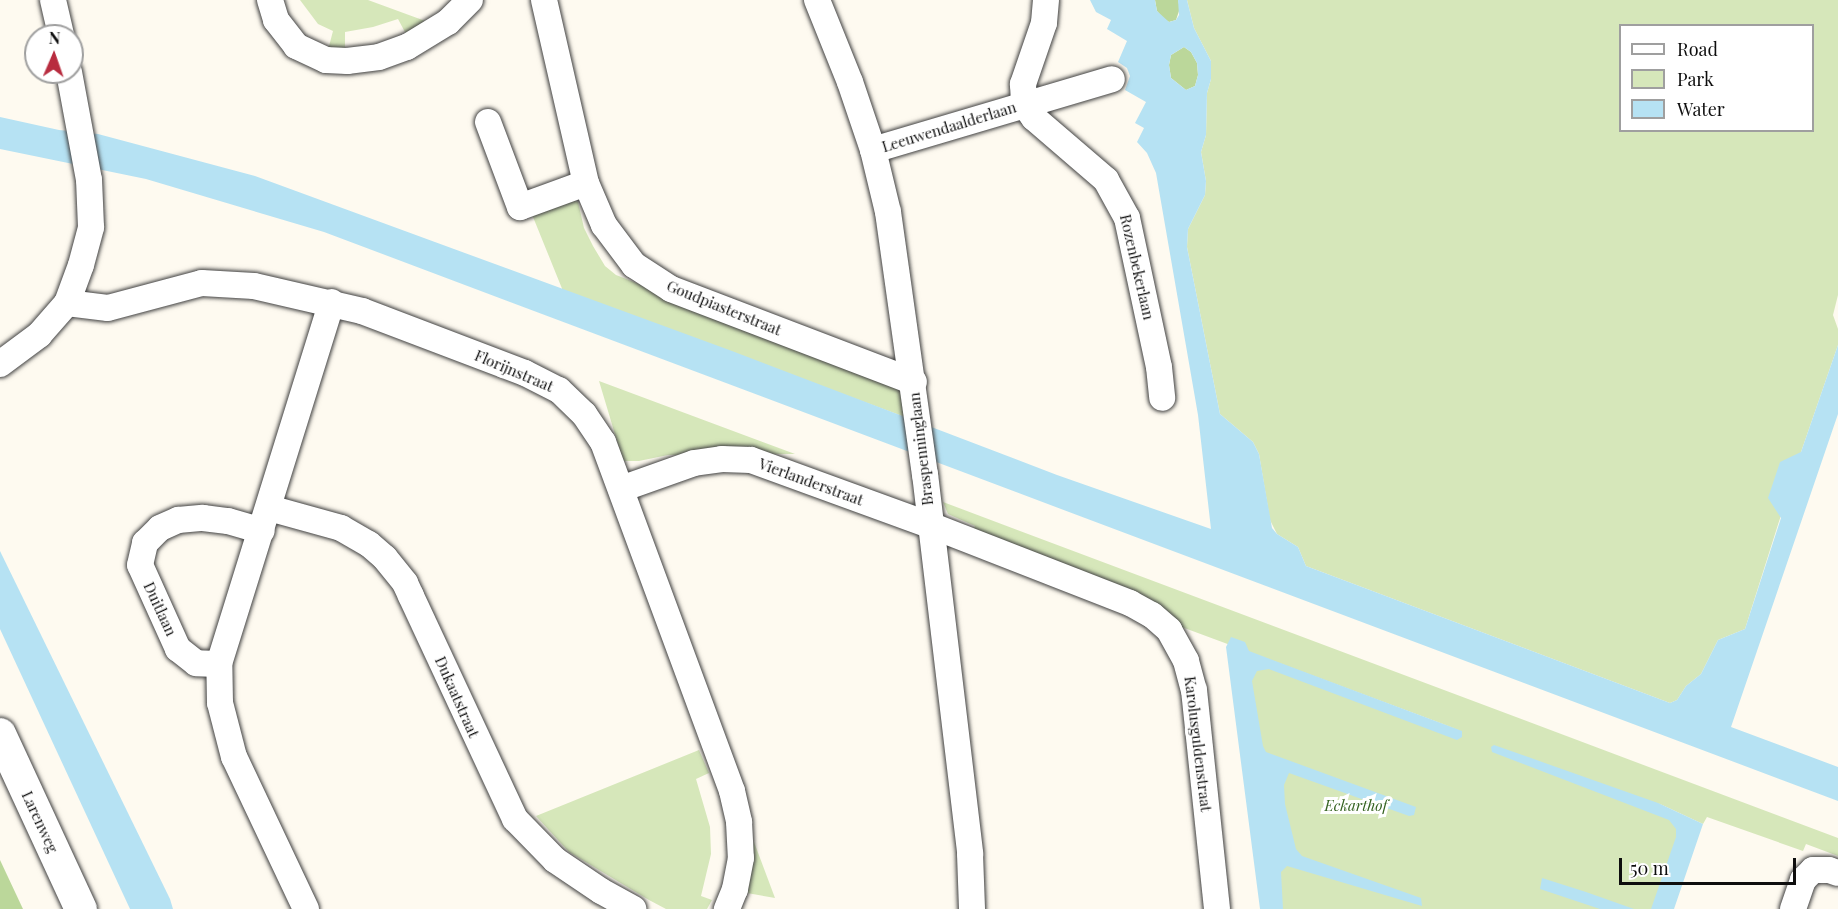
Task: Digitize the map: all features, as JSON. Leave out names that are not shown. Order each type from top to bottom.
[{"type":"street","points":[[53,0],[58,24]]},
{"type":"street","points":[[270,0],[276,20],[296,46],[326,60],[347,61],[379,57],[407,47],[448,22],[470,0]]},
{"type":"street","name":"Goudpiasterstraat","points":[[544,0],[586,183],[604,225],[634,265],[671,289],[915,391]]},
{"type":"street","name":"Braspenninglaan","points":[[817,0],[850,82],[873,150],[888,212],[915,391],[970,854],[972,909]]},
{"type":"street","name":"Leeuwendaalderlaan","points":[[1024,104],[1023,84],[1044,23],[1046,0]]},
{"type":"street","name":"Leeuwendaalderlaan","points":[[873,150],[1112,79]]},
{"type":"street","points":[[0,364],[39,335],[67,303],[81,265],[91,227],[89,180],[71,84]]},
{"type":"street","name":"Rozenbekerlaan","points":[[1024,104],[1034,118],[1106,180],[1127,218],[1159,367],[1162,398]]},
{"type":"street","points":[[488,122],[520,207],[586,183]]},
{"type":"street","name":"Florijnstraat","points":[[67,303],[108,308],[202,283],[254,286],[362,310],[514,369],[559,390],[584,414],[603,442],[732,791],[740,822],[741,858],[735,889],[727,909]]},
{"type":"street","points":[[306,909],[234,757],[220,703],[219,664],[332,302]]},
{"type":"street","name":"Vierlanderstraat","points":[[621,489],[694,463],[722,459],[751,460],[930,525]]},
{"type":"street","name":"Duitlaan","points":[[219,664],[196,663],[178,649],[140,565],[145,543],[160,528],[178,520],[266,519]]},
{"type":"street","name":"Dukaatstraat","points":[[266,519],[341,528],[369,544],[385,558],[405,583],[515,819],[555,860],[600,891],[633,909]]},
{"type":"street","name":"Karolusguldenstraat","points":[[930,525],[1130,603],[1152,615],[1169,630],[1186,661],[1194,690],[1217,909]]},
{"type":"street","name":"Larenweg","points":[[0,734],[81,909]]},
{"type":"street","points":[[1793,909],[1803,880],[1813,870],[1829,870],[1838,873]]},
{"type":"green space","points":[[300,0],[368,0],[428,22],[406,34],[398,19],[373,27],[345,32],[345,52],[328,50],[333,31],[318,24]]},
{"type":"green space","points":[[1155,0],[1178,0],[1180,8],[1176,20],[1169,22],[1163,18],[1157,11]]},
{"type":"green space","points":[[1187,0],[1838,0],[1838,295],[1833,315],[1838,329],[1838,345],[1801,452],[1745,629],[1718,640],[1701,674],[1686,686],[1677,700],[1670,703],[1306,566],[1298,547],[1277,534],[1270,520],[1259,454],[1253,442],[1220,414],[1187,247],[1188,229],[1205,195],[1206,181],[1201,152],[1206,135],[1207,93],[1211,79],[1211,61],[1194,28]]},
{"type":"green space","points":[[1184,47],[1191,52],[1197,63],[1198,75],[1195,86],[1186,90],[1171,78],[1169,65],[1171,55]]},
{"type":"green space","points":[[569,199],[578,202],[584,228],[593,246],[605,266],[616,275],[892,383],[900,389],[905,417],[563,291],[531,212]]},
{"type":"green space","points":[[599,381],[795,454],[668,455],[639,461],[623,461]]},
{"type":"green space","name":"Eckarthof","points":[[943,502],[1838,838],[1838,856],[1806,844],[1803,851],[1707,817],[1703,824],[1658,803],[1699,826],[1668,909],[1264,909],[1233,649],[1462,731],[1179,626],[973,530],[975,526],[948,514]]},
{"type":"green space","points":[[699,750],[709,773],[696,779],[710,827],[711,854],[701,896],[712,900],[707,909],[666,909],[649,900],[569,852],[536,816]]},
{"type":"green space","points":[[754,842],[775,898],[747,893]]},
{"type":"green space","points":[[0,860],[23,909],[0,909]]},
{"type":"water","points":[[1090,0],[1155,0],[1157,11],[1169,22],[1176,20],[1179,15],[1178,0],[1187,0],[1194,28],[1211,61],[1211,79],[1207,93],[1206,135],[1201,152],[1206,181],[1205,195],[1188,229],[1187,247],[1220,414],[1253,442],[1259,454],[1272,528],[1277,534],[1298,547],[1306,566],[1670,703],[1677,700],[1686,686],[1701,674],[1718,640],[1745,629],[1781,518],[1768,498],[1780,462],[1801,452],[1838,345],[1838,414],[1731,727],[1838,767],[1838,801],[324,232],[146,179],[0,149],[0,117],[59,130],[98,134],[255,176],[732,351],[1057,475],[1211,529],[1198,415],[1156,173],[1147,153],[1137,142],[1144,128],[1135,123],[1146,102],[1125,90],[1130,76],[1127,68],[1118,62],[1127,41],[1107,29],[1111,20],[1096,12]],"holes":[[[1184,47],[1191,52],[1197,63],[1198,75],[1195,86],[1186,90],[1171,78],[1169,65],[1171,55]]]},
{"type":"water","points":[[0,551],[173,909],[130,909],[0,629]]},
{"type":"water","points":[[1231,637],[1245,642],[1249,651],[1462,731],[1462,737],[1457,740],[1269,669],[1257,671],[1252,681],[1266,752],[1416,807],[1414,815],[1409,816],[1289,773],[1284,785],[1285,804],[1296,849],[1302,856],[1421,898],[1422,906],[1287,866],[1281,872],[1283,909],[1260,909],[1226,647]]},
{"type":"water","points":[[1494,745],[1658,803],[1703,824],[1674,909],[1651,909],[1676,837],[1676,829],[1669,820],[1492,752],[1491,747]]},
{"type":"water","points":[[1542,878],[1634,909],[1600,909],[1540,889]]}]
